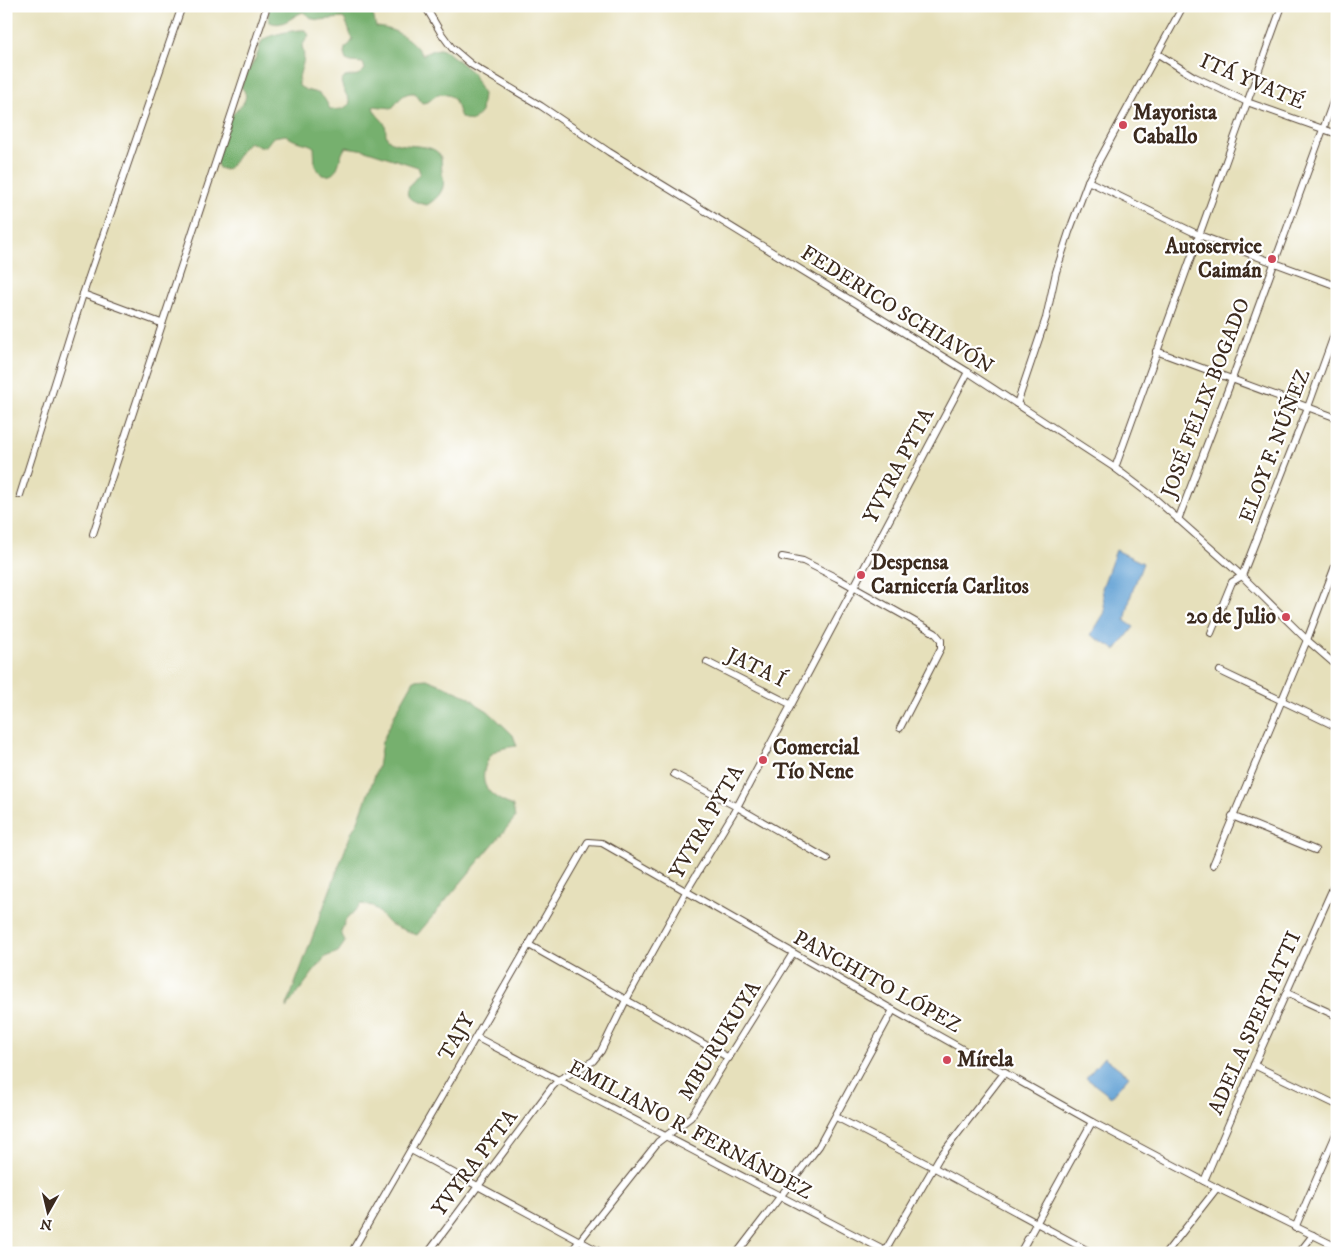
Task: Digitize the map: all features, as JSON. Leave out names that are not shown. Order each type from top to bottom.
[{"type":"street","points":[[20,494],[84,294],[182,6]]},
{"type":"street","points":[[93,534],[267,6]]},
{"type":"street","name":"FEDERICO SCHIAVÓN","points":[[424,6],[452,48],[472,65],[540,106],[608,152],[968,372],[1115,468],[1152,496],[1242,576],[1337,666]]},
{"type":"street","points":[[1017,404],[1046,318],[1056,272],[1066,240],[1088,181],[1183,6]]},
{"type":"street","points":[[1115,468],[1282,6]]},
{"type":"street","name":"ITÁ YVATÉ","points":[[1158,54],[1193,76],[1247,102],[1337,134]]},
{"type":"street","name":"JOSÉ FÉLIX BOGADO","points":[[1178,520],[1232,379],[1337,91]]},
{"type":"street","points":[[1088,181],[1199,235],[1337,286]]},
{"type":"street","points":[[84,294],[162,322]]},
{"type":"street","name":"ELOY F. NÚÑEZ","points":[[1211,633],[1232,582],[1242,576],[1337,327]]},
{"type":"street","points":[[1156,351],[1337,418]]},
{"type":"street","name":"YVYRA PYTA","points":[[428,1253],[552,1087],[560,1079],[593,1061],[601,1051],[626,1000],[736,807],[968,372]]},
{"type":"street","points":[[782,557],[802,562],[853,588],[935,633],[941,640],[941,648],[900,728]]},
{"type":"street","points":[[1213,865],[1232,816],[1308,640],[1337,561]]},
{"type":"street","name":"JATA Í","points":[[707,662],[790,704]]},
{"type":"street","points":[[1220,671],[1337,727]]},
{"type":"street","points":[[674,774],[736,807],[827,860]]},
{"type":"street","points":[[1232,816],[1315,850]]},
{"type":"street","name":"PANCHITO LÓPEZ","points":[[588,842],[602,843],[1092,1122],[1217,1188],[1337,1247]]},
{"type":"street","name":"TAJY","points":[[354,1250],[588,842]]},
{"type":"street","name":"ADELA SPERTATTI","points":[[1204,1181],[1337,879]]},
{"type":"street","points":[[529,945],[729,1058]]},
{"type":"street","name":"MBURUKUYA","points":[[570,1253],[658,1142],[692,1118],[793,953]]},
{"type":"street","points":[[1287,993],[1337,1016]]},
{"type":"street","points":[[737,1253],[820,1146],[893,1010]]},
{"type":"street","name":"EMILIANO R. FERNÁNDEZ","points":[[476,1037],[560,1079],[665,1137],[886,1252]]},
{"type":"street","points":[[1254,1065],[1337,1105]]},
{"type":"street","points":[[886,1252],[933,1167],[1005,1072]]},
{"type":"street","points":[[836,1118],[933,1167],[1092,1253]]},
{"type":"street","points":[[1020,1253],[1092,1122]]},
{"type":"street","points":[[1296,1228],[1337,1132]]},
{"type":"street","points":[[411,1150],[602,1253]]},
{"type":"street","points":[[1166,1253],[1217,1188]]},
{"type":"street","points":[[1299,1253],[1312,1235]]},
{"type":"green space","points":[[269,6],[361,6],[360,8],[373,15],[376,27],[402,35],[422,55],[433,50],[440,49],[446,51],[473,73],[483,94],[481,112],[473,121],[461,117],[454,100],[444,94],[438,94],[428,102],[422,103],[415,93],[411,93],[402,97],[392,108],[373,106],[375,112],[385,125],[386,135],[389,140],[394,143],[426,147],[438,152],[441,158],[444,182],[440,194],[434,200],[427,205],[418,203],[412,200],[407,193],[411,184],[420,173],[418,167],[365,150],[346,147],[336,171],[332,174],[322,175],[315,166],[314,147],[293,140],[286,135],[273,137],[266,146],[260,147],[249,142],[226,170],[219,168],[216,158],[223,132],[229,119],[245,100],[245,92],[241,87],[263,40],[270,36],[296,30],[305,30],[309,35],[302,46],[304,58],[299,76],[299,86],[320,94],[330,109],[341,109],[350,103],[341,82],[345,77],[358,75],[365,69],[363,63],[346,60],[345,48],[353,39],[343,18],[319,20],[313,19],[303,12],[279,24],[270,22],[268,17]]},
{"type":"green space","points":[[427,679],[469,697],[488,711],[513,735],[517,746],[502,749],[491,755],[484,772],[484,781],[487,789],[493,795],[513,806],[515,818],[417,935],[389,924],[373,906],[361,904],[345,921],[341,932],[345,942],[338,952],[325,957],[286,1008],[378,767],[382,742],[414,680]]},
{"type":"water","points":[[1116,550],[1143,563],[1131,595],[1125,621],[1134,627],[1116,650],[1091,635],[1105,612],[1102,588]]},
{"type":"water","points":[[1104,1057],[1129,1076],[1111,1097],[1086,1078]]},
{"type":"place","name":"Mayorista Caballo","points":[[1123,125]]},
{"type":"place","name":"Autoservice Caimán","points":[[1272,259]]},
{"type":"place","name":"Despensa Carnicería Carlitos","points":[[861,575]]},
{"type":"place","name":"20 de Julio","points":[[1286,617]]},
{"type":"place","name":"Comercial Tío Nene","points":[[763,760]]},
{"type":"place","name":"Mírela","points":[[947,1060]]}]
